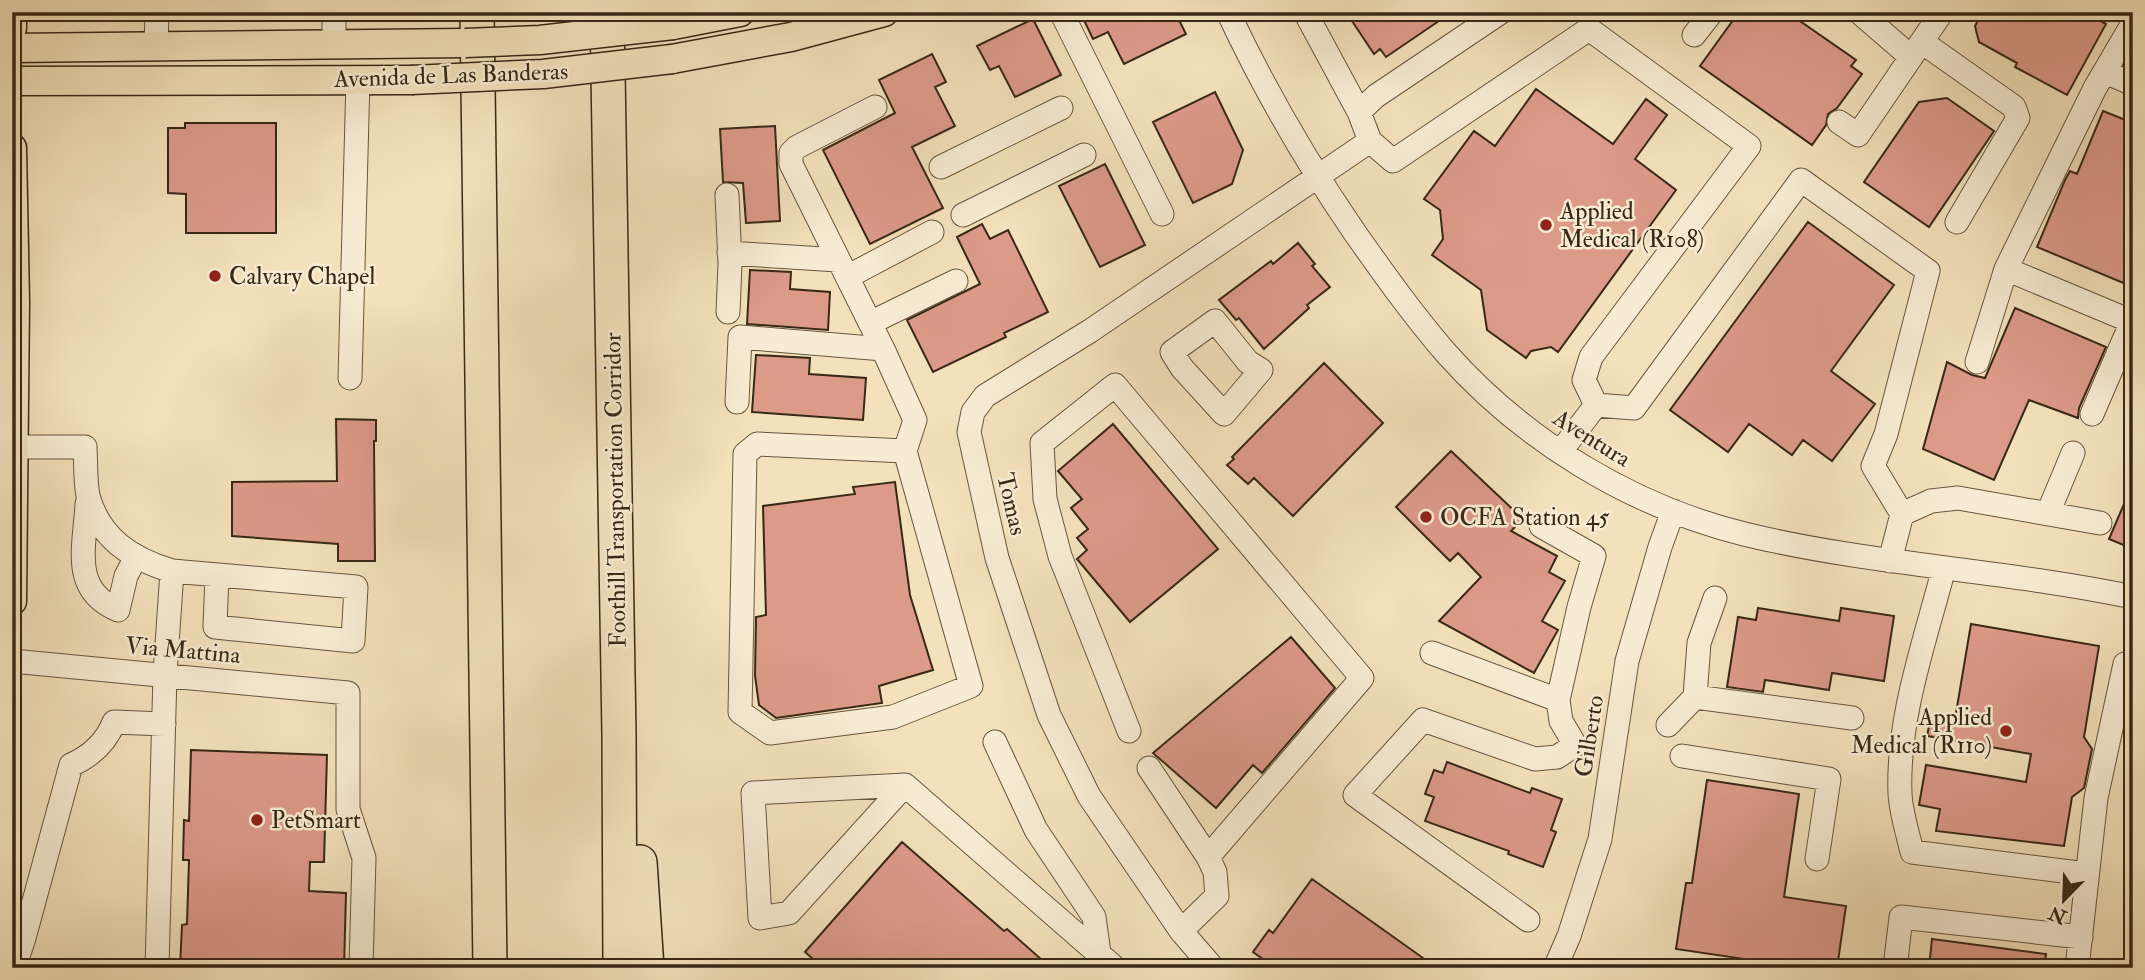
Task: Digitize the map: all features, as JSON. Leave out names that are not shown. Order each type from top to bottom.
[{"type":"highway","points":[[477,12],[490,968]]},
{"type":"highway","name":"Foothill Transportation Corridor","points":[[607,12],[619,735],[620,968]]},
{"type":"highway","points":[[619,735],[635,785],[647,968]]},
{"type":"highway","points":[[477,968],[478,888],[490,860]]},
{"type":"main road","points":[[12,12],[12,28]]},
{"type":"main road","name":"Avenida de Las Banderas","points":[[12,48],[540,40],[673,24],[740,12]]},
{"type":"main road","name":"Avenida de Las Banderas","points":[[12,81],[411,80],[543,74],[672,59],[791,37],[884,12]]},
{"type":"main road","points":[[347,43],[358,79]]},
{"type":"main road","points":[[12,148],[15,260],[12,601]]},
{"type":"street","points":[[156,46],[157,12]]},
{"type":"street","points":[[334,12],[347,43]]},
{"type":"street","points":[[1061,12],[1162,214]]},
{"type":"street","name":"Aventura","points":[[1228,12],[1242,43],[1317,177],[1385,276],[1447,355],[1508,412],[1561,451],[1623,489],[1673,511],[1741,533],[1890,561],[2094,589],[2133,597]]},
{"type":"street","points":[[1305,12],[1359,112],[1370,141],[1393,161],[1589,29],[1749,146],[1591,357],[1584,380],[1596,405]]},
{"type":"street","points":[[1359,112],[1376,96],[1501,12]]},
{"type":"street","points":[[1694,34],[1712,12]]},
{"type":"street","points":[[1839,122],[1858,135],[1942,12]]},
{"type":"street","points":[[1870,16],[1917,49],[2014,107],[2018,118],[1957,222]]},
{"type":"street","points":[[1977,362],[2006,269],[2105,72],[2133,23]]},
{"type":"street","points":[[2105,72],[2133,84]]},
{"type":"street","points":[[350,378],[358,79]]},
{"type":"street","points":[[875,107],[797,147],[791,153],[791,164],[883,349],[915,420],[905,452],[971,686],[893,717],[770,733],[740,712],[745,454],[757,444],[905,452]]},
{"type":"street","points":[[941,167],[1061,108]]},
{"type":"street","name":"Tomas","points":[[1213,968],[1181,931],[1089,796],[1049,715],[997,558],[970,432],[973,412],[985,396],[1090,331],[1370,141]]},
{"type":"street","points":[[963,215],[1084,155]]},
{"type":"street","points":[[1596,405],[1634,408],[1801,180],[1928,271],[1886,434],[1873,466],[1902,514],[1890,561]]},
{"type":"street","points":[[727,195],[729,312]]},
{"type":"street","points":[[729,253],[843,268],[932,232]]},
{"type":"street","points":[[2006,269],[2132,321],[2092,414]]},
{"type":"street","points":[[870,323],[956,281]]},
{"type":"street","points":[[737,402],[740,337],[883,349]]},
{"type":"street","points":[[1129,731],[1060,556],[1045,499],[1042,443],[1115,385],[1362,678],[1208,857]]},
{"type":"street","points":[[1561,451],[1596,405]]},
{"type":"street","points":[[13,447],[85,447],[88,495],[82,565],[86,580],[95,595],[106,605],[118,610],[126,576],[136,557]]},
{"type":"street","points":[[2048,513],[2073,453]]},
{"type":"street","points":[[88,495],[99,524],[121,548],[172,571],[356,587],[353,641],[215,627],[217,575]]},
{"type":"street","points":[[1902,514],[1931,501],[1958,498],[2100,523]]},
{"type":"street","name":"Gilberto","points":[[1555,968],[1573,924],[1600,839],[1628,661],[1660,547],[1673,511]]},
{"type":"street","points":[[1528,920],[1355,795],[1423,720],[1535,759],[1557,757],[1575,745],[1561,721],[1558,700],[1579,607],[1594,556],[1541,526]]},
{"type":"street","points":[[1944,568],[1903,738],[1900,796],[1912,852],[2087,874]]},
{"type":"street","points":[[158,968],[165,674],[172,571]]},
{"type":"street","points":[[1668,724],[1695,697],[1699,643],[1715,598]]},
{"type":"street","points":[[1432,653],[1558,700]]},
{"type":"street","name":"Via Mattina","points":[[12,661],[348,693],[348,809],[364,858],[361,968]]},
{"type":"street","points":[[2077,968],[2096,798],[2125,664]]},
{"type":"street","points":[[1695,697],[1852,718]]},
{"type":"street","points":[[14,968],[72,765],[103,742],[114,722],[164,724]]},
{"type":"street","points":[[995,741],[1036,830],[1094,917],[1107,960]]},
{"type":"street","points":[[1682,756],[1829,779],[1816,859]]},
{"type":"street","points":[[1149,768],[1208,857],[1215,872],[1217,896],[1181,931]]},
{"type":"street","points":[[905,785],[789,913],[760,918],[753,793],[905,785],[1107,960]]},
{"type":"street","points":[[1895,968],[1901,917],[2081,937]]},
{"type":"building","points":[[1080,12],[1175,12],[1186,34],[1124,64],[1108,32],[1093,39]]},
{"type":"building","points":[[1346,12],[1452,12],[1386,57],[1380,49],[1374,54]]},
{"type":"building","points":[[1739,12],[1807,12],[1800,21],[1856,60],[1851,66],[1862,74],[1837,108],[1828,114],[1826,125],[1812,145],[1700,66]]},
{"type":"building","points":[[1982,12],[2084,12],[2106,24],[2067,95],[2015,67],[2017,63],[1979,42],[1975,26]]},
{"type":"building","points":[[1033,19],[1061,75],[1015,97],[999,66],[990,70],[977,46]]},
{"type":"building","points":[[932,54],[946,82],[935,87],[955,126],[912,147],[943,208],[870,244],[823,150],[895,113],[879,80]]},
{"type":"building","name":"Applied Medical (R108)","points":[[1536,89],[1613,144],[1646,99],[1667,115],[1635,159],[1676,190],[1558,352],[1551,347],[1531,351],[1526,358],[1487,330],[1481,290],[1432,255],[1443,239],[1440,210],[1424,199],[1474,131],[1495,146]]},
{"type":"building","points":[[1215,92],[1243,150],[1232,184],[1193,203],[1153,122]]},
{"type":"building","points":[[1947,98],[1994,131],[1929,227],[1864,182],[1919,102]]},
{"type":"building","points":[[2103,111],[2133,123],[2133,287],[2037,247],[2065,180],[2070,171],[2077,174]]},
{"type":"building","points":[[185,123],[276,123],[276,233],[186,233],[186,194],[168,193],[168,128],[185,128]]},
{"type":"building","points":[[775,126],[780,221],[746,223],[743,183],[723,182],[720,129]]},
{"type":"building","points":[[1105,164],[1145,245],[1100,267],[1059,186]]},
{"type":"building","points":[[1808,222],[1894,285],[1831,371],[1875,404],[1832,461],[1803,440],[1792,455],[1749,424],[1728,452],[1670,410]]},
{"type":"building","points":[[982,224],[990,239],[1008,230],[1048,312],[1004,333],[1006,337],[933,372],[907,320],[980,284],[957,237]]},
{"type":"building","points":[[1298,243],[1315,264],[1312,266],[1330,287],[1307,305],[1309,308],[1264,349],[1239,318],[1236,320],[1219,300],[1271,261],[1273,264]]},
{"type":"building","points":[[750,270],[791,272],[790,289],[830,292],[828,330],[747,324]]},
{"type":"building","points":[[2015,308],[2106,347],[2079,408],[2078,418],[2029,400],[1994,480],[1923,449],[1947,362],[1972,375],[1985,378]]},
{"type":"building","points":[[756,355],[810,358],[809,374],[866,378],[863,420],[752,412]]},
{"type":"building","points":[[1324,363],[1383,423],[1293,516],[1254,478],[1248,484],[1227,465]]},
{"type":"building","points":[[336,419],[376,420],[375,561],[338,561],[338,544],[232,536],[232,482],[337,481]]},
{"type":"building","points":[[1113,424],[1218,549],[1130,622],[1077,559],[1087,550],[1077,538],[1088,529],[1071,508],[1082,499],[1058,471]]},
{"type":"building","points":[[1451,451],[1523,519],[1511,531],[1557,556],[1549,572],[1565,581],[1542,621],[1558,630],[1534,673],[1439,621],[1481,577],[1458,553],[1450,561],[1396,507]]},
{"type":"building","points":[[895,482],[910,595],[933,670],[879,686],[882,703],[776,718],[759,705],[755,676],[756,617],[766,615],[763,506],[855,494],[853,487]]},
{"type":"building","points":[[2133,483],[2133,549],[2109,539]]},
{"type":"building","points":[[1758,608],[1839,621],[1841,608],[1894,616],[1884,681],[1832,673],[1829,690],[1765,680],[1763,692],[1727,687],[1738,617],[1756,620]]},
{"type":"building","name":"Applied Medical (R110)","points":[[1971,624],[2099,646],[2084,737],[2092,749],[2084,788],[2072,797],[2064,846],[1936,831],[1940,809],[1919,805],[1926,765],[2026,782],[2031,754],[1927,736],[1930,721],[1954,725]]},
{"type":"building","points":[[1291,637],[1335,688],[1262,773],[1253,765],[1216,808],[1153,753]]},
{"type":"building","points":[[191,750],[327,755],[324,862],[310,862],[309,891],[346,893],[344,968],[180,968],[182,925],[187,924],[189,860],[183,860],[184,820],[189,821]]},
{"type":"building","points":[[1447,762],[1530,793],[1532,788],[1562,799],[1551,830],[1556,832],[1543,867],[1508,854],[1509,851],[1425,821],[1434,797],[1425,794],[1434,770],[1443,773]]},
{"type":"building","points":[[1707,780],[1799,794],[1784,897],[1846,906],[1837,968],[1764,968],[1765,962],[1676,949],[1686,883],[1692,883]]},
{"type":"building","points":[[902,842],[1051,968],[823,968],[805,952]]},
{"type":"building","points":[[1312,879],[1437,968],[1275,968],[1253,952],[1269,930],[1273,933]]},
{"type":"building","points":[[1932,939],[2046,954],[2044,968],[1929,968]]},
{"type":"place","name":"Applied Medical (R108)","points":[[1546,225]]},
{"type":"place","name":"Calvary Chapel","points":[[215,276]]},
{"type":"place","name":"OCFA Station 45","points":[[1426,517]]},
{"type":"place","name":"Applied Medical (R110)","points":[[2006,731]]},
{"type":"place","name":"PetSmart","points":[[257,820]]}]
